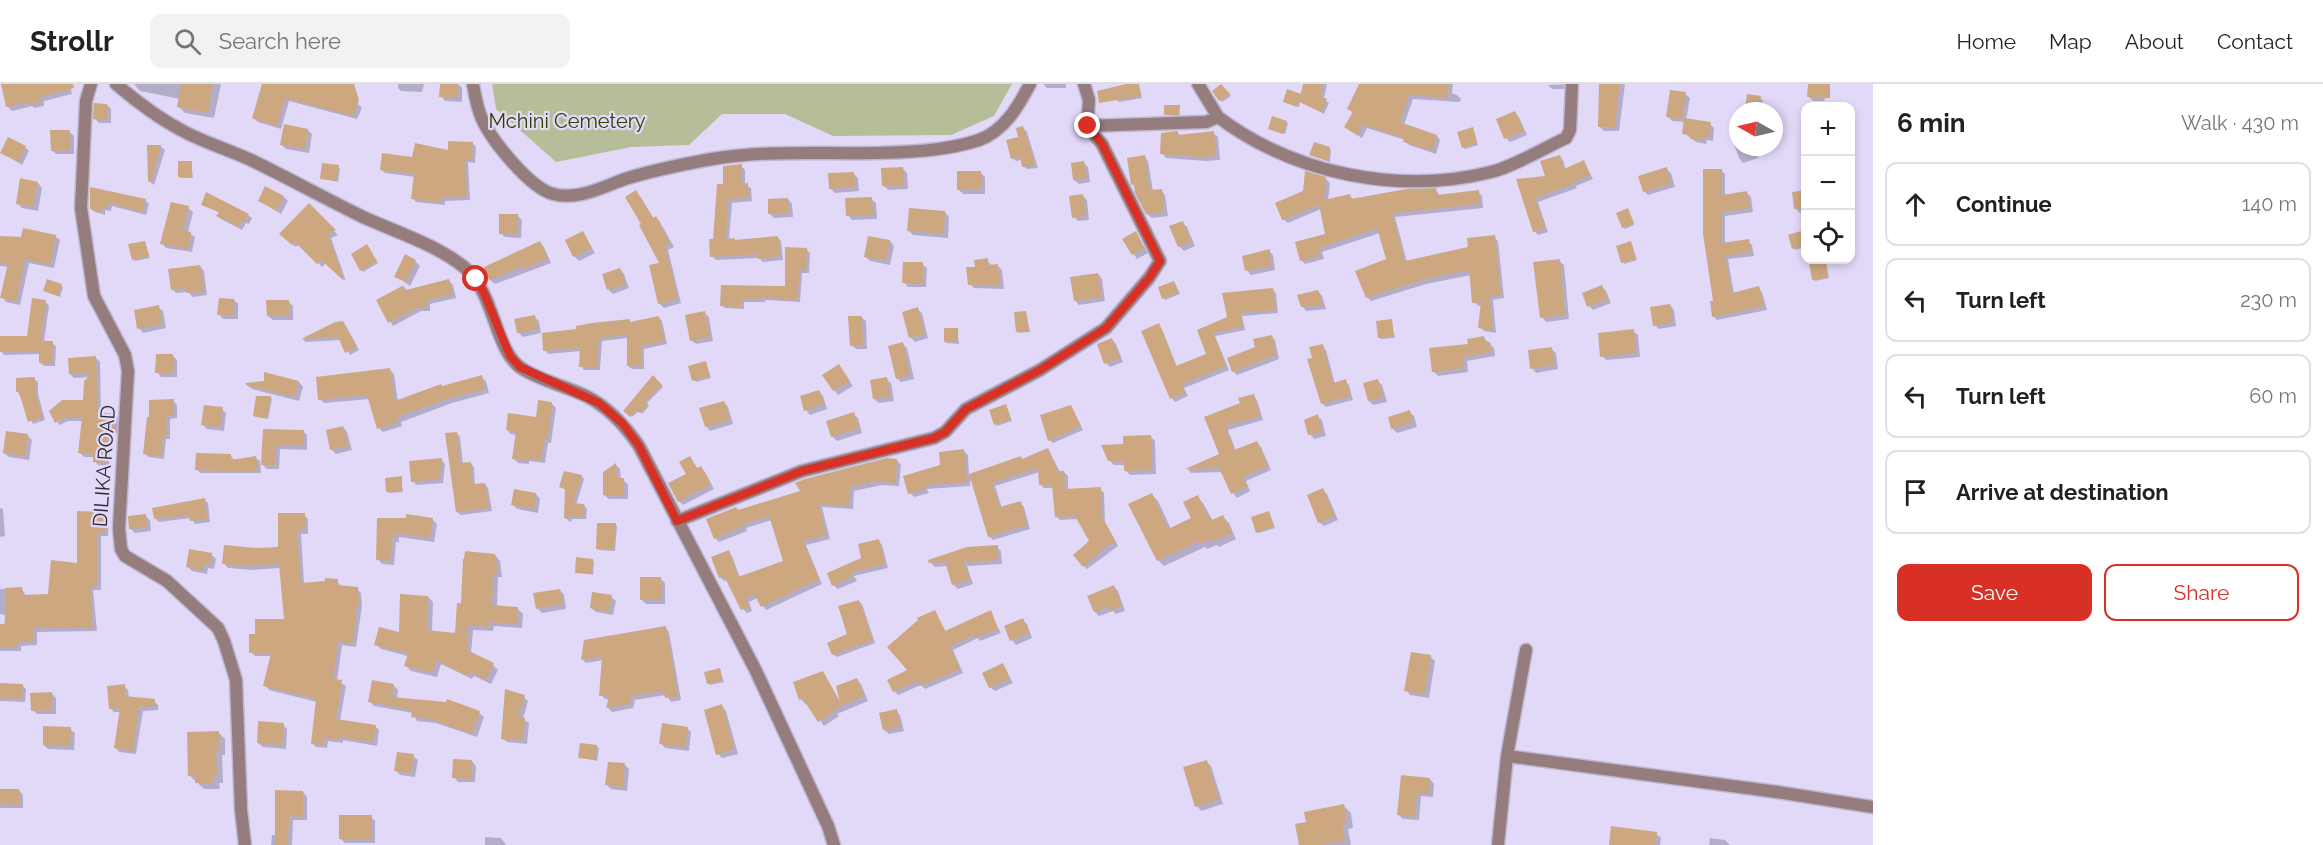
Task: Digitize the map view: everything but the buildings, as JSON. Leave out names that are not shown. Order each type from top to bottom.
[{"type":"street","name":"DILIKA ROAD","points":[[91,84],[86,101],[81,208],[94,296],[125,356],[128,371],[119,528],[121,549],[133,561],[167,581],[218,628],[224,641],[236,680],[241,810],[245,845]]},
{"type":"street","points":[[116,84],[141,105],[184,132],[253,161],[361,216],[440,252],[464,267],[476,279],[484,293],[510,356],[520,367],[599,403],[623,424],[639,446],[755,669],[828,825],[834,845]]},
{"type":"street","points":[[473,84],[475,98],[483,120],[495,140],[537,186],[553,194],[569,195],[590,193],[628,178],[713,159],[772,152],[909,152],[945,148],[979,140],[995,132],[1012,116],[1029,84]]},
{"type":"street","points":[[677,521],[802,471],[934,438],[945,432],[966,409],[1040,370],[1106,328],[1149,278],[1160,261],[1102,144],[1088,126],[1089,100],[1084,84]]},
{"type":"street","points":[[1198,84],[1218,117],[1286,156],[1368,179],[1408,181],[1456,178],[1493,172],[1566,138],[1570,130],[1572,84]]},
{"type":"street","points":[[1088,126],[1206,122],[1218,117]]},
{"type":"street","points":[[1498,845],[1507,756],[1526,650]]},
{"type":"street","points":[[1507,756],[1873,807]]},
{"type":"green space","name":"Mchini Cemetery","points":[[492,84],[1012,84],[994,116],[951,135],[833,136],[785,114],[722,114],[689,145],[631,147],[556,162],[496,109]]},
{"type":"route","points":[[476,279],[510,356],[520,367],[599,403],[623,424],[639,446],[677,521],[802,471],[934,438],[945,432],[966,409],[1040,370],[1106,328],[1138,288],[1149,278],[1160,261],[1102,144],[1088,126]]}]
